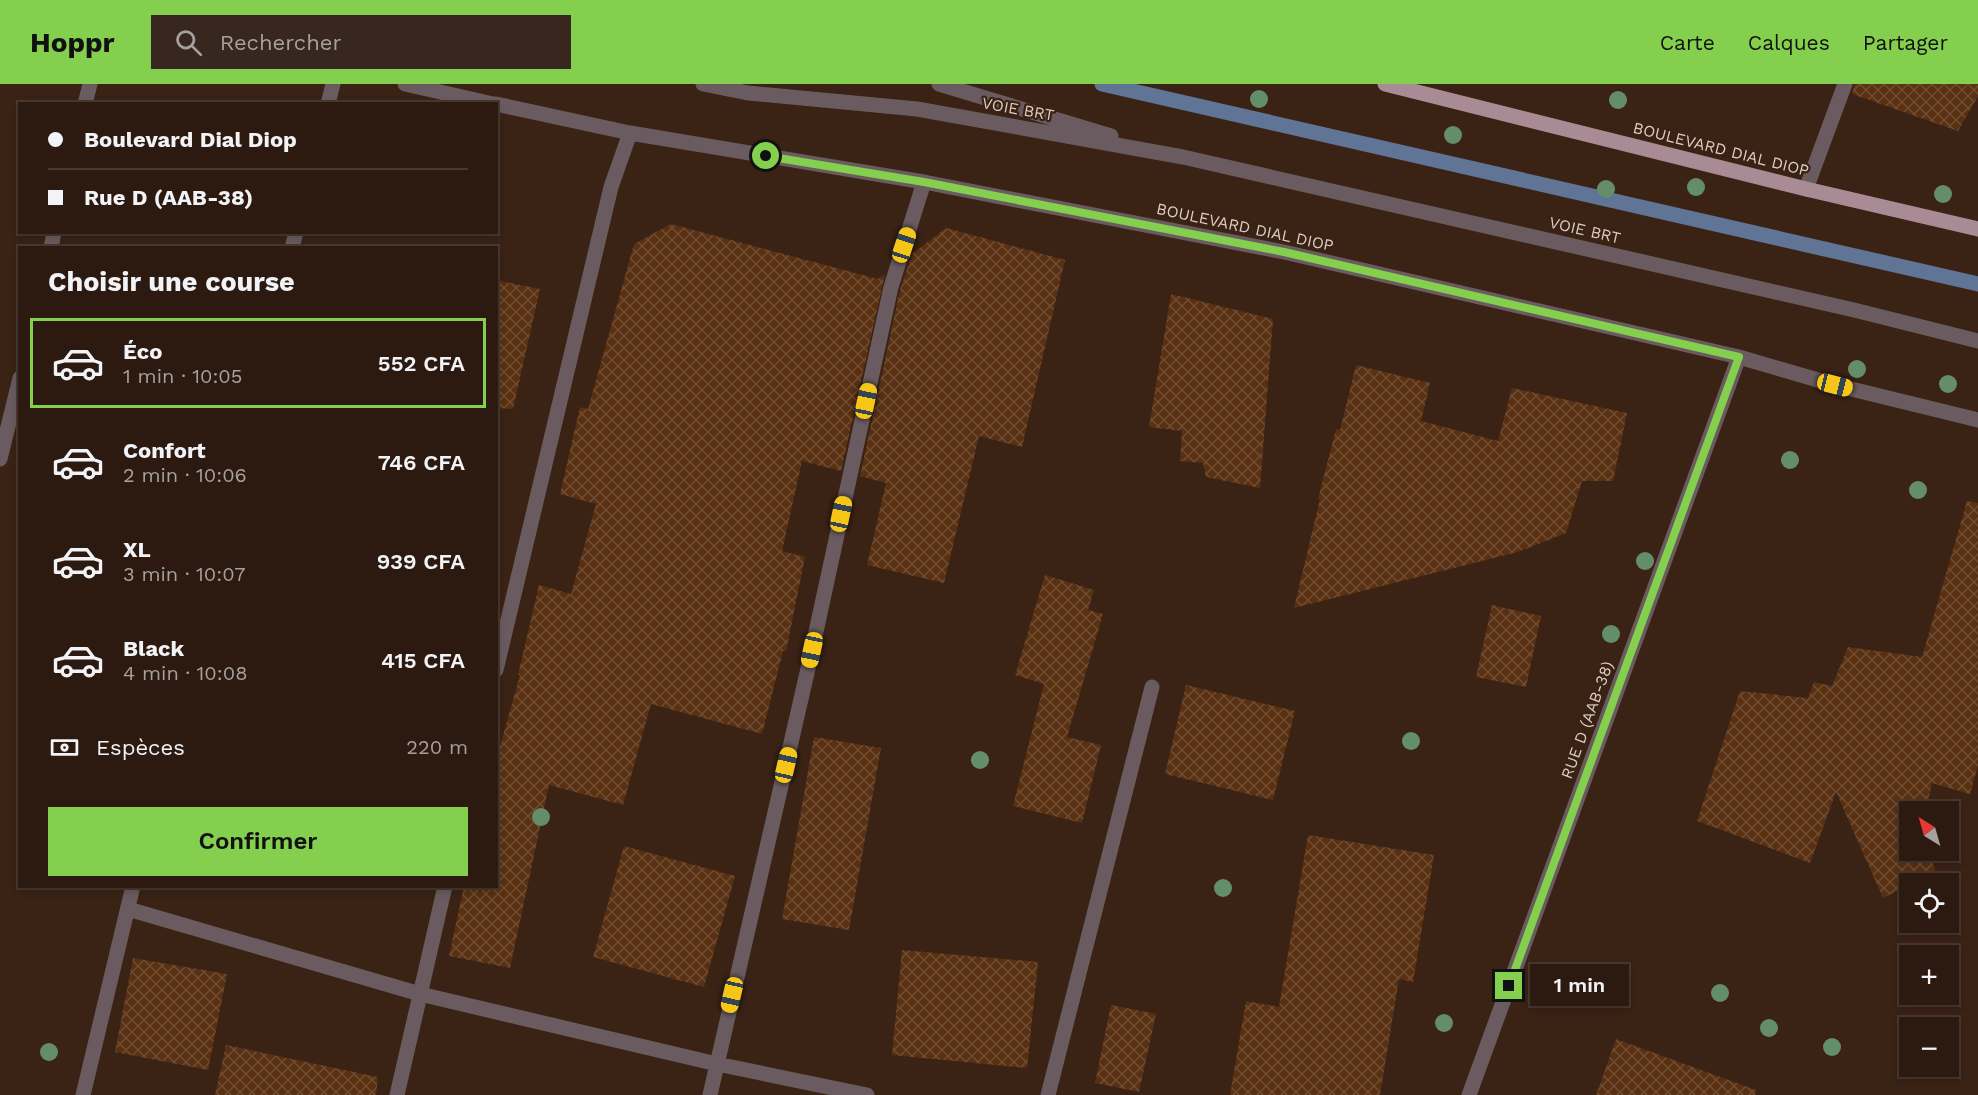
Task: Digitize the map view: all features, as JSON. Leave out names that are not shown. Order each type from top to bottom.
[{"type":"main road","name":"BOULEVARD DIAL DIOP","points":[[1385,84],[1806,189],[1978,229]]},
{"type":"street","points":[[86,102],[90,84]]},
{"type":"street","points":[[328,102],[333,84]]},
{"type":"street","name":"BOULEVARD DIAL DIOP","points":[[405,84],[486,102]]},
{"type":"street","name":"VOIE BRT","points":[[703,84],[748,93],[917,109],[1183,157],[1854,310],[1978,341]]},
{"type":"street","name":"VOIE BRT","points":[[939,84],[1183,157]]},
{"type":"street","points":[[1806,189],[1845,84]]},
{"type":"street","name":"BOULEVARD DIAL DIOP","points":[[498,105],[630,134],[924,182],[1284,252],[1739,357],[1835,385],[1978,420]]},
{"type":"street","points":[[498,662],[609,199],[630,134]]},
{"type":"street","points":[[710,1095],[807,673],[891,287],[924,182]]},
{"type":"street","name":"RUE D (AAB-38)","points":[[1469,1095],[1739,357]]},
{"type":"street","points":[[0,459],[18,386]]},
{"type":"street","points":[[1048,1095],[1152,687]]},
{"type":"street","points":[[83,1095],[133,888]]},
{"type":"street","points":[[397,1095],[445,888]]},
{"type":"street","points":[[128,909],[420,994],[717,1064],[867,1095]]},
{"type":"building","points":[[1855,84],[1978,84],[1978,96],[1958,131],[1852,94]]},
{"type":"building","points":[[671,224],[878,279],[885,274],[841,471],[802,461],[782,551],[805,557],[786,651],[783,651],[762,734],[651,704],[623,805],[549,785],[510,968],[449,956],[464,888],[498,888],[498,754],[520,675],[518,675],[539,585],[571,594],[596,504],[560,494],[580,407],[588,409],[634,244]]},
{"type":"building","points":[[946,228],[1065,260],[1022,447],[979,436],[944,583],[867,565],[886,483],[860,476],[900,290],[912,254]]},
{"type":"building","points":[[498,280],[540,289],[513,409],[498,408]]},
{"type":"building","points":[[1171,294],[1273,319],[1260,488],[1206,477],[1203,463],[1180,461],[1182,431],[1149,427]]},
{"type":"building","points":[[1356,365],[1430,383],[1421,421],[1498,441],[1512,388],[1627,413],[1613,481],[1582,481],[1566,533],[1518,552],[1294,608],[1320,499],[1318,499],[1336,429],[1340,430]]},
{"type":"building","points":[[1967,501],[1978,503],[1978,765],[1970,794],[1932,783],[1928,801],[1899,801],[1899,861],[1932,861],[1936,872],[1899,873],[1899,890],[1883,898],[1836,792],[1810,863],[1697,821],[1740,691],[1808,698],[1814,682],[1832,686],[1848,647],[1922,657]]},
{"type":"building","points":[[1045,575],[1094,590],[1088,610],[1103,614],[1067,737],[1101,745],[1082,823],[1013,806],[1044,684],[1015,675]]},
{"type":"building","points":[[1492,605],[1541,616],[1526,687],[1476,677]]},
{"type":"building","points":[[1186,685],[1295,711],[1273,800],[1165,774]]},
{"type":"building","points":[[814,737],[881,748],[849,930],[782,919]]},
{"type":"building","points":[[1308,835],[1434,855],[1413,982],[1399,979],[1380,1095],[1230,1095],[1246,1001],[1279,1007]]},
{"type":"building","points":[[624,846],[735,876],[704,987],[593,957]]},
{"type":"building","points":[[902,950],[1038,962],[1027,1068],[892,1055]]},
{"type":"building","points":[[133,958],[227,974],[208,1070],[115,1052]]},
{"type":"building","points":[[1111,1005],[1156,1014],[1139,1092],[1095,1083]]},
{"type":"building","points":[[1616,1039],[1756,1090],[1755,1095],[1596,1095]]},
{"type":"building","points":[[226,1045],[378,1077],[376,1095],[215,1095]]},
{"type":"waterway","points":[[1102,84],[1978,284]]},
{"type":"route","points":[[766,156],[924,182],[1284,252],[1739,357],[1509,986]]}]
